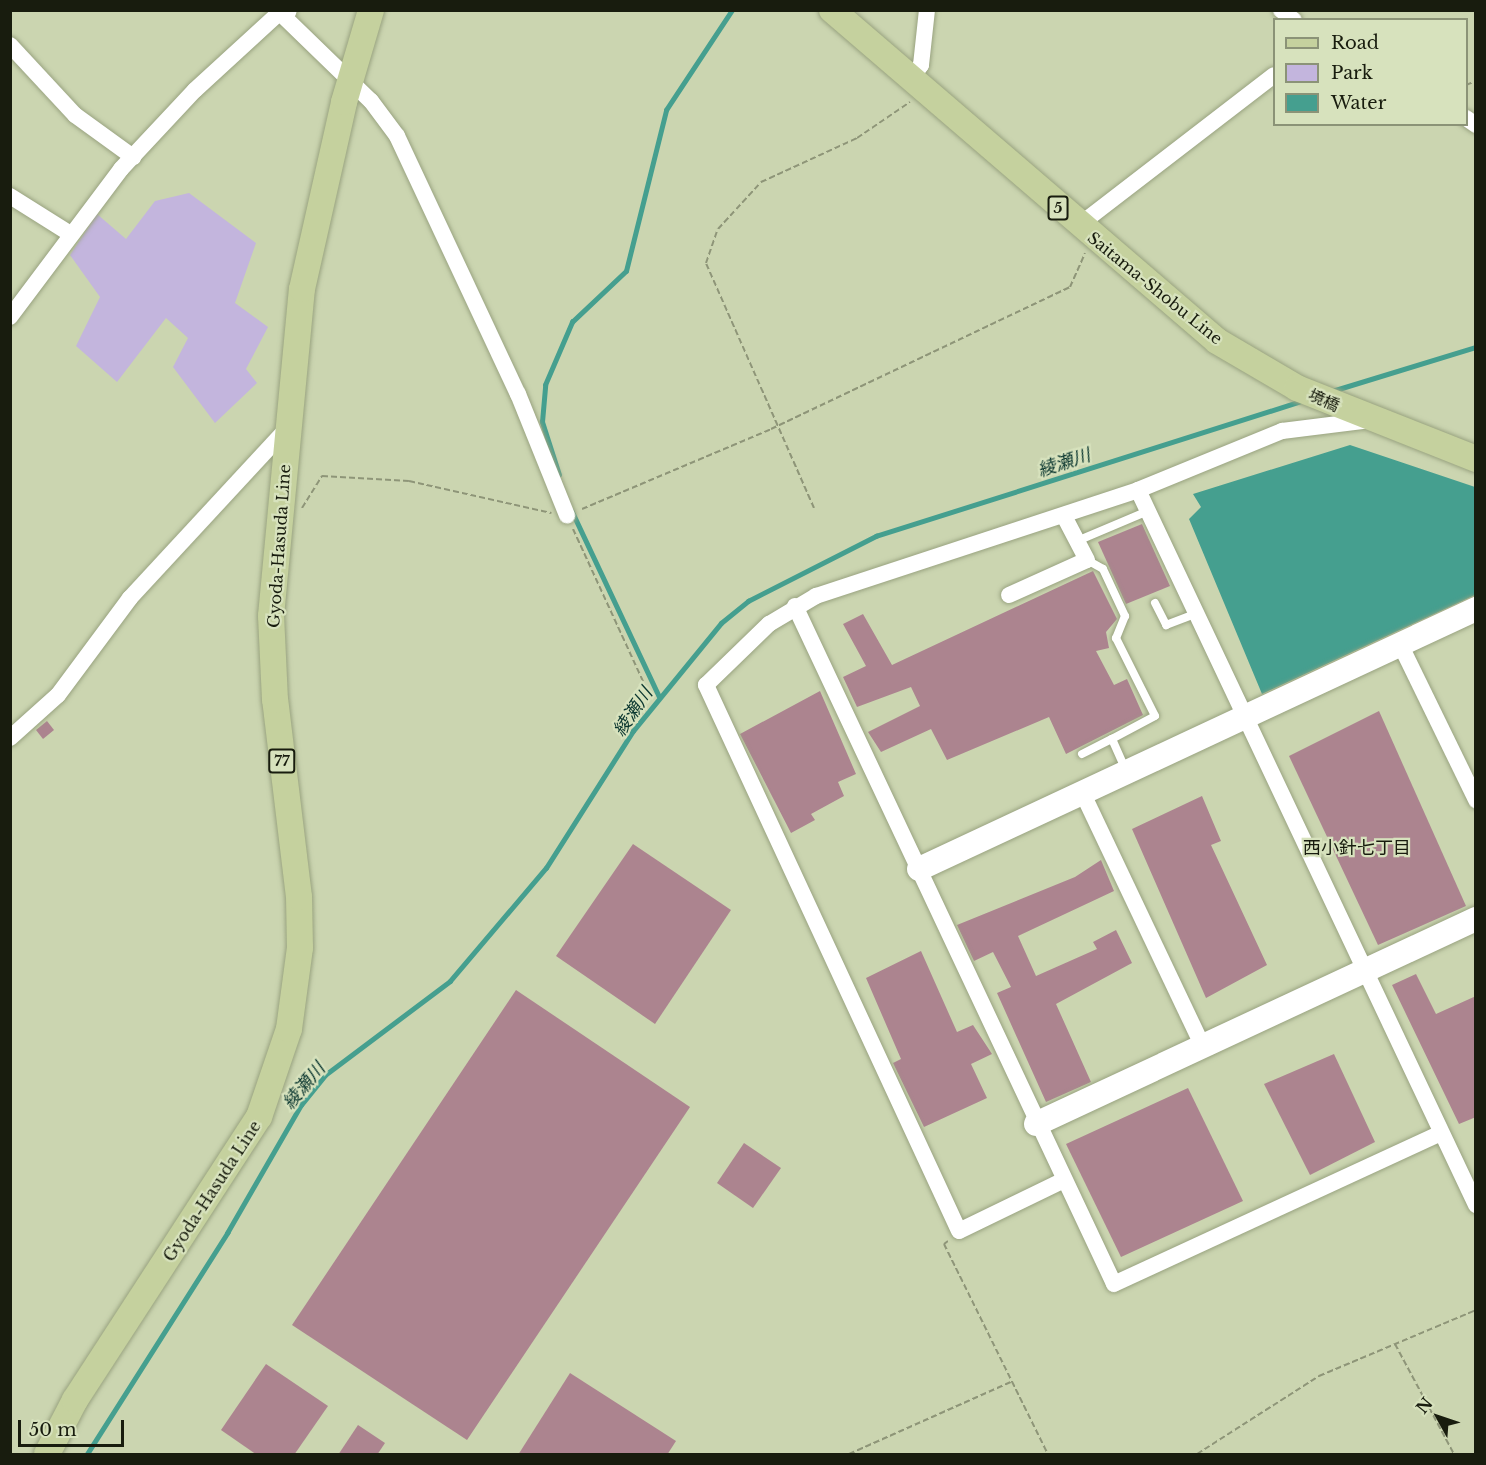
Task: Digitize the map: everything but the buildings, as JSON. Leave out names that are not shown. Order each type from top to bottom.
[{"type":"main road","name":"Gyoda-Hasuda Line","points":[[47,1455],[75,1400],[259,1117],[289,1029],[300,948],[298,897],[275,700],[271,616],[302,289],[349,85],[371,10]]},
{"type":"main road","name":"Saitama-Shobu Line","points":[[832,10],[916,88],[1217,341],[1297,388]]},
{"type":"main road","name":"境橋","points":[[1297,388],[1361,417]]},
{"type":"main road","name":"5","points":[[1361,417],[1476,459]]},
{"type":"street","points":[[916,88],[927,10]]},
{"type":"street","points":[[10,317],[69,233],[133,157],[282,12],[349,85],[371,101],[420,177],[567,515]]},
{"type":"street","points":[[10,45],[75,116],[133,157]]},
{"type":"street","points":[[1084,231],[1273,77]]},
{"type":"street","points":[[10,196],[69,233]]},
{"type":"street","points":[[1062,1181],[959,1231],[706,685],[738,651],[795,606],[1138,490],[1282,432],[1361,417]]},
{"type":"street","points":[[10,738],[58,695],[130,598],[289,425]]},
{"type":"street","points":[[1138,490],[1476,1205]]},
{"type":"street","points":[[1009,595],[1087,560],[1064,516]]},
{"type":"street","points":[[795,606],[1062,1181],[1114,1284],[1441,1134]]},
{"type":"street","points":[[919,869],[1476,609]]},
{"type":"street","points":[[1400,644],[1476,800]]},
{"type":"street","points":[[1083,794],[1202,1045]]},
{"type":"street","points":[[1036,1124],[1476,919]]},
{"type":"lane","points":[[1077,541],[1148,511]]},
{"type":"lane","points":[[1082,754],[1155,716],[1116,638],[1125,616],[1103,569],[1087,560]]},
{"type":"lane","points":[[1155,603],[1166,625],[1197,613]]},
{"type":"lane","points":[[1112,739],[1127,773]]},
{"type":"path","points":[[814,508],[706,264],[718,229],[761,182],[857,138],[916,88]]},
{"type":"path","points":[[297,516],[322,476],[410,481],[567,515],[771,429],[1070,286],[1084,231]]},
{"type":"path","points":[[567,515],[649,694]]},
{"type":"path","points":[[959,1231],[944,1244],[1048,1455]]},
{"type":"path","points":[[1197,1455],[1319,1376],[1476,1310]]},
{"type":"path","points":[[1395,1344],[1454,1455]]},
{"type":"path","points":[[849,1455],[1011,1382]]},
{"type":"green space","points":[[189,193],[256,243],[235,303],[268,327],[246,369],[257,383],[215,423],[173,367],[188,338],[166,318],[117,382],[76,346],[100,297],[70,255],[97,214],[126,239],[155,201]]},
{"type":"water","points":[[1350,445],[1475,487],[1475,595],[1262,694],[1189,519],[1201,507],[1193,494]]},
{"type":"waterway","points":[[559,475],[542,422],[545,385],[572,322],[626,271],[666,110],[732,10]]},
{"type":"waterway","name":"綾瀬川","points":[[1332,391],[1476,347]]},
{"type":"waterway","name":"綾瀬川","points":[[87,1454],[227,1233],[301,1105],[325,1075],[450,981],[546,868],[633,731],[721,623],[748,601],[876,536],[1301,401]]},
{"type":"waterway","points":[[572,511],[659,696]]},
{"type":"district","name":"西小針七丁目","points":[[1357,848]]}]
